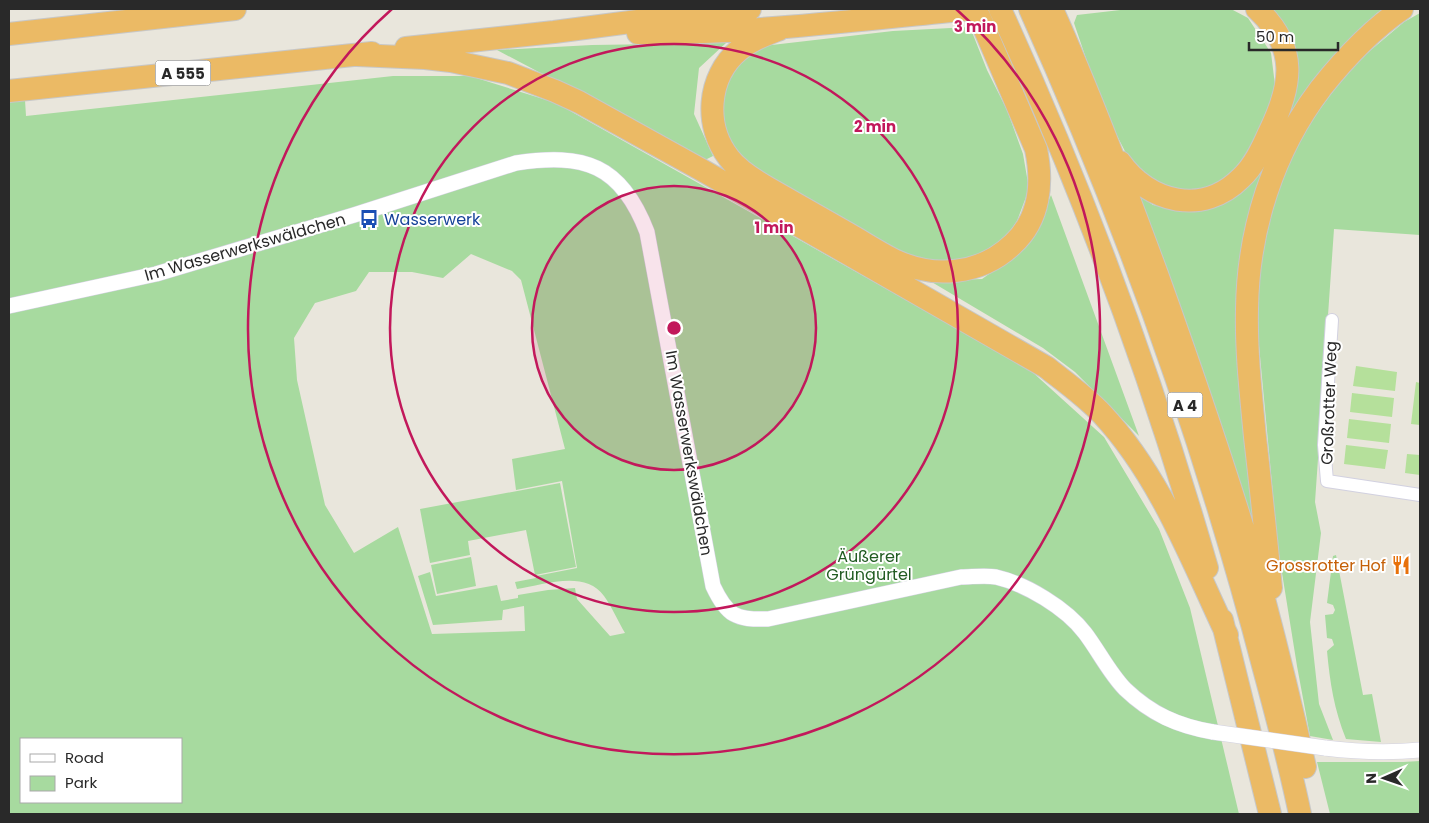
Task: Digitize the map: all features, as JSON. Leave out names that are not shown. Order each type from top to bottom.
[{"type":"highway","points":[[9,34],[235,9]]},
{"type":"highway","name":"A 555","points":[[9,91],[357,55],[426,45],[750,9]]},
{"type":"highway","points":[[554,32],[674,33],[780,29],[973,9]]},
{"type":"highway","points":[[780,29],[754,40],[738,51],[727,63],[716,84],[712,106],[713,122],[718,139],[729,158],[752,178],[768,188],[894,260],[924,269],[952,272],[981,266],[1006,251],[1018,240],[1033,214],[1040,190],[1039,164],[1036,149],[973,9]]},
{"type":"highway","points":[[973,9],[1103,253]]},
{"type":"highway","name":"A 4","points":[[1000,9],[1055,133],[1103,253],[1178,471],[1227,635],[1270,814]]},
{"type":"highway","name":"A 4","points":[[1030,9],[1089,144],[1186,406],[1246,602],[1300,814]]},
{"type":"highway","points":[[1052,9],[1110,146],[1192,374],[1240,517],[1280,658],[1316,814]]},
{"type":"highway","points":[[1110,146],[1128,172],[1138,182],[1159,195],[1173,200],[1188,201],[1211,197],[1221,193],[1241,179],[1249,170],[1266,140],[1281,108],[1288,81],[1287,61],[1281,41],[1270,22],[1257,9]]},
{"type":"highway","points":[[1280,658],[1249,374],[1247,338],[1248,280],[1256,228],[1261,206],[1275,168],[1298,122],[1313,98],[1349,55],[1375,29],[1402,9]]},
{"type":"highway","points":[[357,55],[451,61],[508,73],[580,102],[1046,367],[1076,389],[1101,413],[1122,437],[1146,471],[1166,507],[1227,635]]},
{"type":"street","name":"Im Wasserwerkswäldchen","points":[[9,306],[156,274],[354,215],[516,163],[542,159],[564,159],[586,164],[602,170],[629,194],[641,215],[647,232],[713,586],[720,601],[735,615],[747,620],[768,619],[961,576],[994,577],[1026,586],[1058,608],[1083,631],[1124,688],[1145,706],[1174,723],[1188,728],[1213,732],[1365,753],[1420,750]]},
{"type":"street","name":"Großrotter Weg","points":[[1332,320],[1324,445],[1327,481],[1420,495]]},
{"type":"green space","points":[[1129,9],[1231,9],[1248,18],[1271,53],[1276,93],[1262,127],[1232,177],[1206,189],[1178,193],[1155,183],[1132,165],[1110,122],[1074,23],[1077,15]]},
{"type":"green space","points":[[1269,9],[1384,9],[1377,13],[1328,63],[1243,244],[1237,282],[1238,369],[1254,517],[1250,520],[1136,193],[1153,205],[1177,210],[1227,201],[1297,83]]},
{"type":"green space","points":[[1420,13],[1420,235],[1334,229],[1315,502],[1321,533],[1310,622],[1319,704],[1333,740],[1310,736],[1297,666],[1278,548],[1258,335],[1258,279],[1264,239],[1273,206],[1284,175],[1314,117],[1352,66],[1404,22]]},
{"type":"green space","points":[[970,27],[987,70],[1007,110],[1023,154],[1029,189],[1017,221],[1006,237],[983,255],[949,262],[911,257],[849,226],[738,158],[722,130],[721,106],[731,71],[763,46],[893,31]]},
{"type":"green space","points":[[726,43],[699,68],[694,114],[713,156],[705,160],[497,50],[592,45]]},
{"type":"green space","name":"Äußerer Grüngürtel","points":[[393,76],[470,76],[556,103],[1029,369],[1104,437],[1159,529],[1190,608],[1239,814],[9,814],[9,102],[25,100],[26,116]],"holes":[[[471,254],[512,271],[521,280],[565,449],[512,459],[516,490],[562,481],[577,568],[515,582],[517,589],[551,582],[575,581],[586,583],[596,588],[604,596],[625,633],[610,636],[577,599],[575,588],[518,595],[518,598],[501,601],[497,585],[436,596],[430,572],[418,576],[433,625],[502,620],[503,610],[524,606],[525,631],[432,634],[398,527],[354,553],[325,505],[297,380],[294,338],[315,303],[356,291],[369,272],[412,272],[443,278]]]},
{"type":"green space","points":[[1051,195],[1139,436],[1075,372],[1043,348],[930,281],[982,279],[1009,260],[1035,232]]},
{"type":"green space","points":[[1356,366],[1397,372],[1395,391],[1353,386]]},
{"type":"green space","points":[[1416,382],[1420,383],[1420,425],[1411,424]]},
{"type":"green space","points":[[1352,393],[1394,398],[1392,417],[1350,412]]},
{"type":"green space","points":[[1349,419],[1391,424],[1389,443],[1347,438]]},
{"type":"green space","points":[[1346,445],[1388,450],[1385,469],[1344,464]]},
{"type":"green space","points":[[1407,454],[1420,455],[1420,475],[1405,473]]},
{"type":"green space","points":[[560,483],[576,567],[535,575],[526,530],[468,541],[470,555],[430,563],[420,509]]},
{"type":"green space","points":[[1336,555],[1363,695],[1372,694],[1381,742],[1346,739],[1336,706],[1331,685],[1327,651],[1334,645],[1332,639],[1327,638],[1325,615],[1333,614],[1335,610],[1333,605],[1327,603],[1333,556]]},
{"type":"green space","points":[[471,557],[476,586],[437,594],[431,565]]},
{"type":"green space","points":[[1420,761],[1420,814],[1330,814],[1317,762]]},
{"type":"place","name":"Wasserwerk","points":[[369,219]]},
{"type":"place","name":"Grossrotter Hof","points":[[1401,565]]}]
